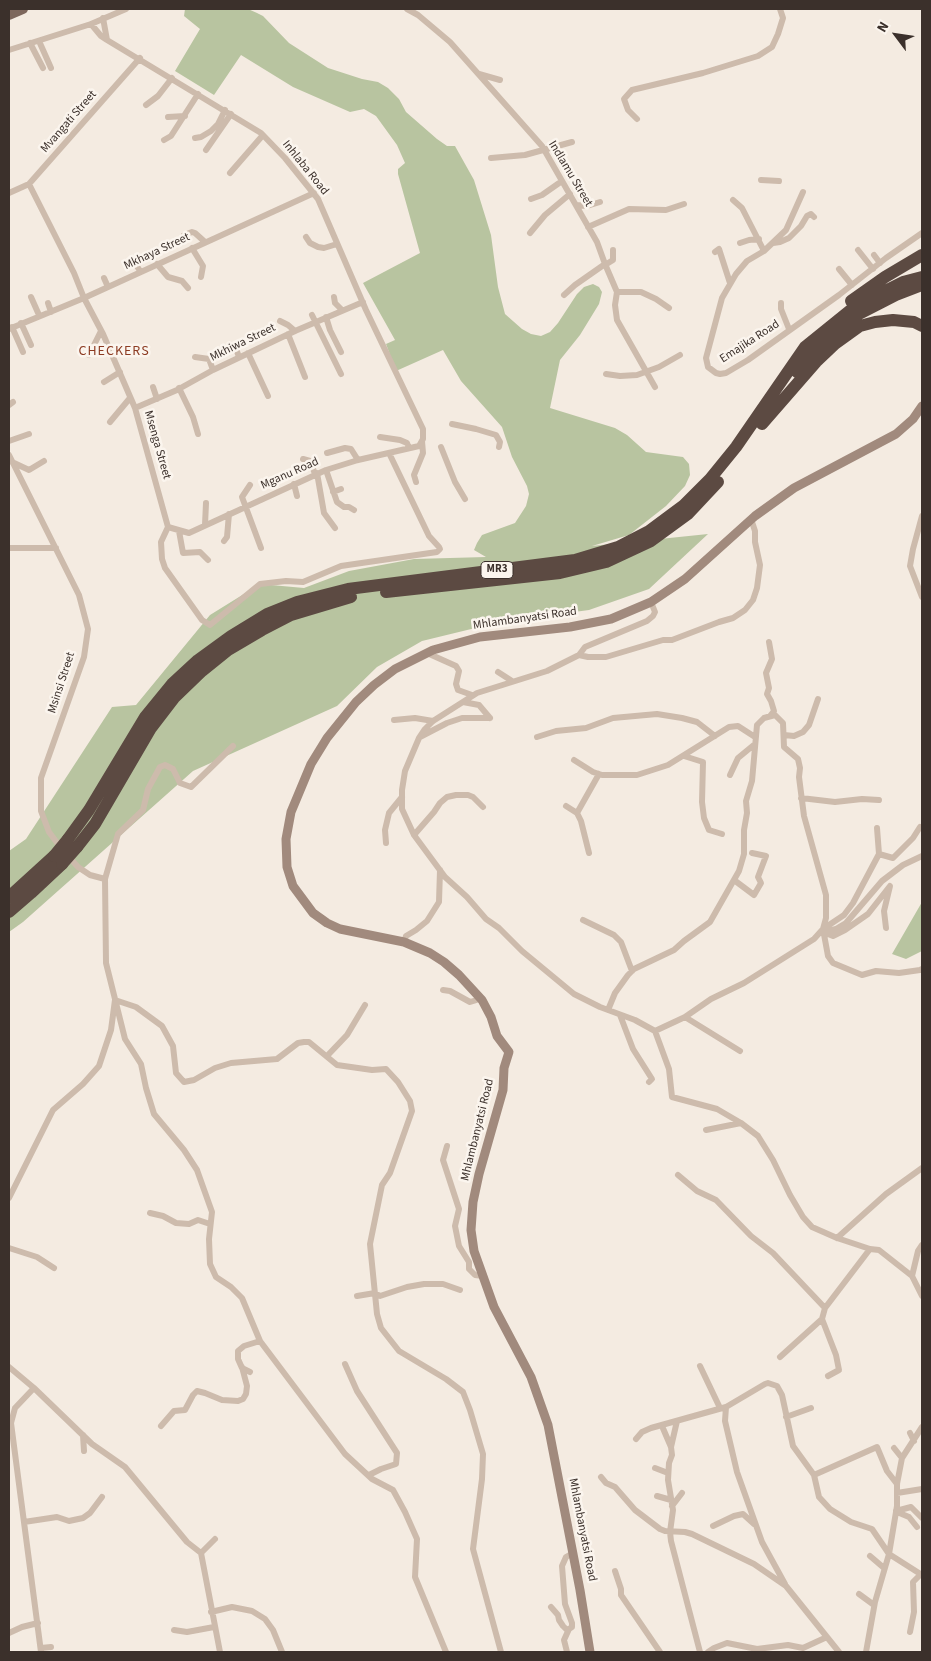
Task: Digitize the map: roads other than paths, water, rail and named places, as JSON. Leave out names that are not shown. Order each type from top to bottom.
[{"type":"highway","points":[[805,347],[846,304],[885,277],[922,255]]},
{"type":"highway","name":"MR3","points":[[72,843],[89,810],[145,717],[172,684],[198,660],[231,636],[267,614],[297,602],[348,589],[575,560],[618,547],[649,531],[684,505],[710,479],[736,447],[805,347],[857,305],[903,282],[922,276]]},
{"type":"highway","name":"MR3","points":[[9,912],[31,893],[72,843],[95,824],[151,728],[174,698],[202,671],[228,650],[291,615],[353,596],[560,573],[606,562],[651,541],[688,514],[735,462],[800,367],[829,336],[860,314],[896,295],[922,285]]},
{"type":"highway","points":[[762,424],[816,362],[835,344],[860,326],[893,320],[914,322],[922,326]]},
{"type":"highway","name":"MR3","points":[[9,897],[58,860]]},
{"type":"main road","points":[[9,16],[23,9]]},
{"type":"main road","name":"Mhlambanyatsi Road","points":[[590,1652],[548,1425],[521,1356],[494,1307],[474,1251],[471,1230],[473,1202],[503,1090],[504,1068],[509,1052],[498,1036],[491,1017],[480,999],[459,975],[444,962],[430,953],[404,942],[340,929],[326,923],[313,913],[292,886],[287,867],[286,839],[291,812],[311,764],[341,719],[356,702],[394,669],[427,653],[480,636],[570,627],[611,619],[651,602],[685,579],[751,519],[794,488],[896,434],[913,419],[922,406]]},
{"type":"street","points":[[9,50],[91,24],[126,9]]},
{"type":"street","name":"Indlamu Street","points":[[407,9],[418,15],[450,42],[544,150],[597,242],[617,292],[615,305],[617,320],[654,387]]},
{"type":"street","points":[[637,119],[628,110],[624,99],[632,90],[703,73],[758,56],[772,47],[783,18],[780,9]]},
{"type":"street","points":[[103,18],[107,40]]},
{"type":"street","name":"Inhlaba Road","points":[[91,24],[107,40],[140,58],[263,135],[285,158],[318,199],[363,302],[423,429],[423,440]]},
{"type":"street","points":[[39,40],[51,68]]},
{"type":"street","points":[[30,43],[43,68]]},
{"type":"street","name":"Mvangati Street","points":[[9,193],[29,184],[140,58]]},
{"type":"street","points":[[478,74],[500,80]]},
{"type":"street","points":[[146,105],[158,96],[172,78]]},
{"type":"street","points":[[164,140],[171,136],[198,94]]},
{"type":"street","points":[[195,138],[202,137],[211,131],[228,112]]},
{"type":"street","points":[[206,150],[228,112]]},
{"type":"street","points":[[168,117],[185,116]]},
{"type":"street","points":[[230,173],[263,135]]},
{"type":"street","points":[[491,158],[525,155],[572,142]]},
{"type":"street","points":[[761,180],[779,181]]},
{"type":"street","points":[[531,199],[542,195],[562,181]]},
{"type":"street","name":"Msenga Street","points":[[29,184],[102,331],[135,408],[168,527]]},
{"type":"street","name":"Emajika Road","points":[[803,192],[786,230],[764,251],[747,261],[730,283],[722,298],[706,358],[708,367],[720,374],[754,350],[790,329],[922,233]]},
{"type":"street","name":"Mkhaya Street","points":[[10,328],[84,298],[140,271],[314,194]]},
{"type":"street","points":[[530,233],[545,215],[570,194]]},
{"type":"street","points":[[733,200],[742,208],[764,251]]},
{"type":"street","points":[[576,205],[587,206],[600,202]]},
{"type":"street","points":[[588,226],[629,209],[666,210],[684,204]]},
{"type":"street","points":[[773,242],[780,242],[788,238],[807,216],[811,214],[814,217]]},
{"type":"street","points":[[184,235],[192,232],[195,233],[205,242]]},
{"type":"street","points":[[306,238],[310,243],[318,247],[324,248],[337,244]]},
{"type":"street","points":[[740,243],[758,239]]},
{"type":"street","points":[[192,248],[203,266],[201,277]]},
{"type":"street","points":[[715,252],[719,249],[730,283]]},
{"type":"street","points":[[564,295],[575,285],[613,260],[613,250]]},
{"type":"street","points":[[858,250],[873,269]]},
{"type":"street","points":[[874,255],[880,263]]},
{"type":"street","points":[[126,263],[135,263],[140,271]]},
{"type":"street","points":[[157,264],[168,276],[182,281],[188,288]]},
{"type":"street","points":[[839,268],[852,285]]},
{"type":"street","points":[[104,278],[108,287]]},
{"type":"street","points":[[617,292],[641,292],[669,308]]},
{"type":"street","points":[[31,297],[40,315]]},
{"type":"street","points":[[334,297],[335,302],[342,310]]},
{"type":"street","name":"Mkhiwa Street","points":[[135,408],[292,332],[363,302]]},
{"type":"street","points":[[48,303],[51,312]]},
{"type":"street","points":[[781,303],[781,309],[790,329]]},
{"type":"street","points":[[312,315],[341,374]]},
{"type":"street","points":[[326,317],[341,352]]},
{"type":"street","points":[[280,321],[288,325],[292,332],[305,377]]},
{"type":"street","points":[[21,323],[31,345]]},
{"type":"street","points":[[10,328],[23,352]]},
{"type":"street","points":[[89,355],[102,331]]},
{"type":"street","points":[[235,346],[239,357]]},
{"type":"street","points":[[248,353],[268,396]]},
{"type":"street","points":[[606,374],[630,376],[659,367],[680,355]]},
{"type":"street","points":[[195,356],[209,359],[213,370]]},
{"type":"street","points":[[104,382],[120,372]]},
{"type":"street","points":[[153,386],[157,399]]},
{"type":"street","points":[[179,388],[193,417],[198,434]]},
{"type":"street","points":[[110,422],[130,398]]},
{"type":"street","points":[[452,424],[496,436],[500,442],[499,447]]},
{"type":"street","points":[[9,441],[29,434]]},
{"type":"street","points":[[380,437],[400,440],[406,443],[409,448]]},
{"type":"street","points":[[416,482],[414,475],[424,453],[423,440]]},
{"type":"street","name":"Mganu Road","points":[[179,531],[189,533],[326,470],[358,460],[419,446],[423,440]]},
{"type":"street","points":[[441,447],[455,482],[465,498]]},
{"type":"street","points":[[327,453],[345,448],[351,449],[358,460]]},
{"type":"street","points":[[208,560],[200,552],[183,553],[179,531],[168,527],[161,542],[162,559],[165,568],[202,620],[210,625],[260,584],[286,581],[303,582],[342,566],[437,552],[440,549],[429,536],[389,453]]},
{"type":"street","name":"Msinsi Street","points":[[9,455],[79,595],[88,629],[84,657],[41,778],[41,811],[49,832],[78,867],[90,875],[105,879]]},
{"type":"street","points":[[303,459],[310,461],[316,474],[324,513],[335,528]]},
{"type":"street","points":[[12,462],[30,470],[44,461]]},
{"type":"street","points":[[326,470],[339,505],[354,510]]},
{"type":"street","points":[[294,484],[297,496]]},
{"type":"street","points":[[250,485],[242,497],[261,548]]},
{"type":"street","points":[[333,492],[341,489]]},
{"type":"street","points":[[205,525],[206,503]]},
{"type":"street","points":[[224,541],[228,530],[229,514]]},
{"type":"street","points":[[922,516],[910,566],[922,597]]},
{"type":"street","points":[[579,655],[606,657],[663,640],[672,640],[733,618],[745,610],[753,600],[757,588],[760,565],[755,531],[751,519]]},
{"type":"street","points":[[9,548],[56,548]]},
{"type":"street","points":[[651,602],[655,612],[647,621],[585,648],[579,655],[547,671],[512,681],[472,696],[433,721],[419,738],[408,763],[402,796],[402,809],[414,835],[440,870],[486,919],[499,928],[522,951],[574,994],[635,1020],[655,1031],[669,1068],[672,1098],[717,1109],[741,1123],[758,1136],[803,1217],[812,1227],[836,1238],[879,1250],[912,1276],[922,1296]]},
{"type":"street","points":[[608,1010],[615,993],[632,971],[674,950],[710,922],[739,871],[744,854],[746,801],[752,781],[756,725],[774,711],[767,694],[770,688],[766,673],[772,659],[769,642]]},
{"type":"street","points":[[427,653],[456,666],[460,671],[456,684],[458,690],[472,696]]},
{"type":"street","points":[[498,672],[512,681]]},
{"type":"street","points":[[784,735],[794,736],[803,732],[809,726],[818,699]]},
{"type":"street","points":[[419,738],[447,723],[462,718],[490,718],[479,704],[463,702]]},
{"type":"street","points":[[537,737],[556,731],[586,728],[613,718],[657,714],[697,722],[715,736]]},
{"type":"street","points":[[769,716],[775,714],[783,722],[784,747],[798,759],[801,798],[810,840],[826,895],[826,918],[823,929],[828,956],[833,963],[862,975],[876,971],[898,973],[922,969]]},
{"type":"street","points":[[394,720],[415,718],[433,721]]},
{"type":"street","points":[[574,760],[599,774],[638,775],[684,756],[729,727],[738,726],[755,740]]},
{"type":"street","points":[[730,775],[738,758],[755,740]]},
{"type":"street","points":[[233,746],[190,787],[180,783],[173,769],[165,765],[160,767],[148,789],[142,810],[118,834],[105,879],[106,963],[125,1039],[141,1064],[154,1114],[184,1150],[197,1170],[212,1212],[209,1239],[210,1264],[216,1277],[231,1287],[242,1298],[260,1341],[345,1454],[369,1476],[393,1490],[417,1539],[415,1577],[446,1652]]},
{"type":"street","points":[[684,756],[703,762],[702,802],[704,818],[710,830],[722,834]]},
{"type":"street","points":[[577,813],[599,774]]},
{"type":"street","points":[[414,835],[447,797],[456,794],[468,795],[473,797],[482,807]]},
{"type":"street","points":[[386,843],[385,830],[389,813],[402,796]]},
{"type":"street","points":[[801,798],[835,802],[862,799],[880,800]]},
{"type":"street","points":[[566,806],[577,813],[589,853]]},
{"type":"street","points":[[879,854],[893,858],[913,838],[920,826]]},
{"type":"street","points":[[655,1031],[685,1017],[711,1000],[744,983],[795,951],[844,915],[853,903],[879,854],[877,828]]},
{"type":"street","points":[[734,880],[754,895],[761,883],[758,877],[766,856],[752,853]]},
{"type":"street","points":[[823,929],[828,931],[836,929],[846,923],[882,881],[903,865],[922,856]]},
{"type":"street","points":[[404,942],[406,936],[427,921],[439,902],[440,870]]},
{"type":"street","points":[[823,929],[833,936],[845,930],[868,914],[890,886],[884,911],[886,928]]},
{"type":"street","points":[[583,920],[614,935],[621,942],[632,971]]},
{"type":"street","points":[[443,990],[450,991],[470,1002],[480,999]]},
{"type":"street","points":[[115,1000],[136,1007],[162,1026],[173,1046],[176,1073],[184,1082],[194,1080],[216,1068],[231,1063],[277,1059],[298,1043],[308,1042],[337,1064],[372,1070],[386,1069],[398,1082],[410,1101],[412,1111],[390,1173],[382,1185],[370,1244],[377,1314],[381,1328],[399,1351],[446,1379],[463,1392],[470,1410],[483,1454],[482,1479],[473,1549],[501,1652]]},
{"type":"street","points":[[9,1198],[53,1110],[83,1084],[99,1066],[111,1030],[115,1000]]},
{"type":"street","points":[[327,1056],[347,1034],[365,1005]]},
{"type":"street","points":[[620,1015],[633,1049],[652,1079],[649,1082]]},
{"type":"street","points":[[685,1017],[740,1051]]},
{"type":"street","points":[[706,1130],[741,1123]]},
{"type":"street","points":[[447,1146],[443,1160],[458,1209],[454,1226],[460,1246],[469,1262],[469,1268],[475,1275],[483,1276]]},
{"type":"street","points":[[836,1238],[886,1194],[922,1168]]},
{"type":"street","points":[[678,1175],[697,1191],[716,1200],[744,1229],[773,1253],[825,1308]]},
{"type":"street","points":[[150,1214],[163,1216],[176,1223],[190,1224],[198,1220],[210,1224]]},
{"type":"street","points":[[912,1276],[918,1251],[922,1245]]},
{"type":"street","points":[[9,1248],[37,1256],[54,1268]]},
{"type":"street","points":[[780,1357],[822,1319],[825,1308],[870,1249]]},
{"type":"street","points":[[375,1292],[380,1296],[407,1287],[424,1284],[443,1284],[460,1290]]},
{"type":"street","points":[[357,1296],[375,1292]]},
{"type":"street","points":[[822,1319],[836,1355],[839,1370],[828,1376]]},
{"type":"street","points":[[161,1426],[174,1411],[185,1410],[193,1395],[197,1392],[222,1400],[238,1401],[243,1399],[247,1386],[238,1359],[238,1351],[244,1346],[260,1341]]},
{"type":"street","points":[[345,1364],[357,1391],[397,1453],[396,1464],[381,1469],[369,1476]]},
{"type":"street","points":[[700,1366],[723,1408],[737,1472],[762,1542],[786,1586],[839,1652]]},
{"type":"street","points":[[242,1367],[250,1372]]},
{"type":"street","points":[[10,1370],[34,1388],[83,1435],[125,1467],[187,1542],[201,1553],[220,1652]]},
{"type":"street","points":[[636,1439],[642,1432],[723,1408],[768,1383],[777,1386],[782,1395],[792,1446],[814,1475],[819,1497],[830,1509],[851,1522],[872,1529],[889,1554],[921,1575],[913,1582],[914,1612],[910,1632]]},
{"type":"street","points":[[34,1388],[15,1408],[11,1423],[12,1458],[24,1522],[41,1650],[51,1647]]},
{"type":"street","points":[[786,1417],[811,1408]]},
{"type":"street","points":[[671,1447],[677,1421]]},
{"type":"street","points":[[662,1426],[671,1447],[672,1455],[668,1473],[671,1503],[670,1532],[700,1652]]},
{"type":"street","points":[[866,1652],[874,1605],[889,1554],[902,1458],[922,1427]]},
{"type":"street","points":[[910,1433],[914,1441]]},
{"type":"street","points":[[83,1435],[84,1452]]},
{"type":"street","points":[[814,1475],[877,1447],[887,1471],[897,1484]]},
{"type":"street","points":[[894,1448],[902,1458]]},
{"type":"street","points":[[655,1468],[668,1473]]},
{"type":"street","points":[[601,1477],[606,1483],[615,1487],[635,1510],[660,1529],[670,1532],[685,1532],[700,1537],[754,1564],[786,1586]]},
{"type":"street","points":[[897,1492],[922,1489]]},
{"type":"street","points":[[671,1503],[682,1493]]},
{"type":"street","points":[[657,1496],[671,1503]]},
{"type":"street","points":[[24,1522],[57,1517],[69,1521],[83,1518],[90,1514],[102,1497]]},
{"type":"street","points":[[896,1512],[911,1507],[922,1518]]},
{"type":"street","points":[[896,1512],[904,1513],[916,1527]]},
{"type":"street","points":[[713,1526],[743,1514],[756,1527]]},
{"type":"street","points":[[201,1553],[215,1539]]},
{"type":"street","points":[[567,1652],[564,1640],[572,1627],[572,1623],[565,1604],[562,1566],[566,1556],[573,1553]]},
{"type":"street","points":[[870,1556],[884,1568]]},
{"type":"street","points":[[615,1571],[622,1589],[621,1595],[660,1652]]},
{"type":"street","points":[[860,1594],[874,1605]]},
{"type":"street","points":[[211,1612],[232,1606],[252,1611],[264,1619],[273,1630],[282,1652]]},
{"type":"street","points":[[551,1607],[558,1614],[563,1626],[567,1630],[570,1629]]},
{"type":"street","points":[[9,1633],[38,1623]]},
{"type":"street","points":[[174,1630],[187,1632],[214,1627]]},
{"type":"street","points":[[708,1652],[727,1643],[757,1649],[788,1645],[803,1648],[827,1637]]},
{"type":"district","name":"CHECKERS","points":[[114,352]]}]
